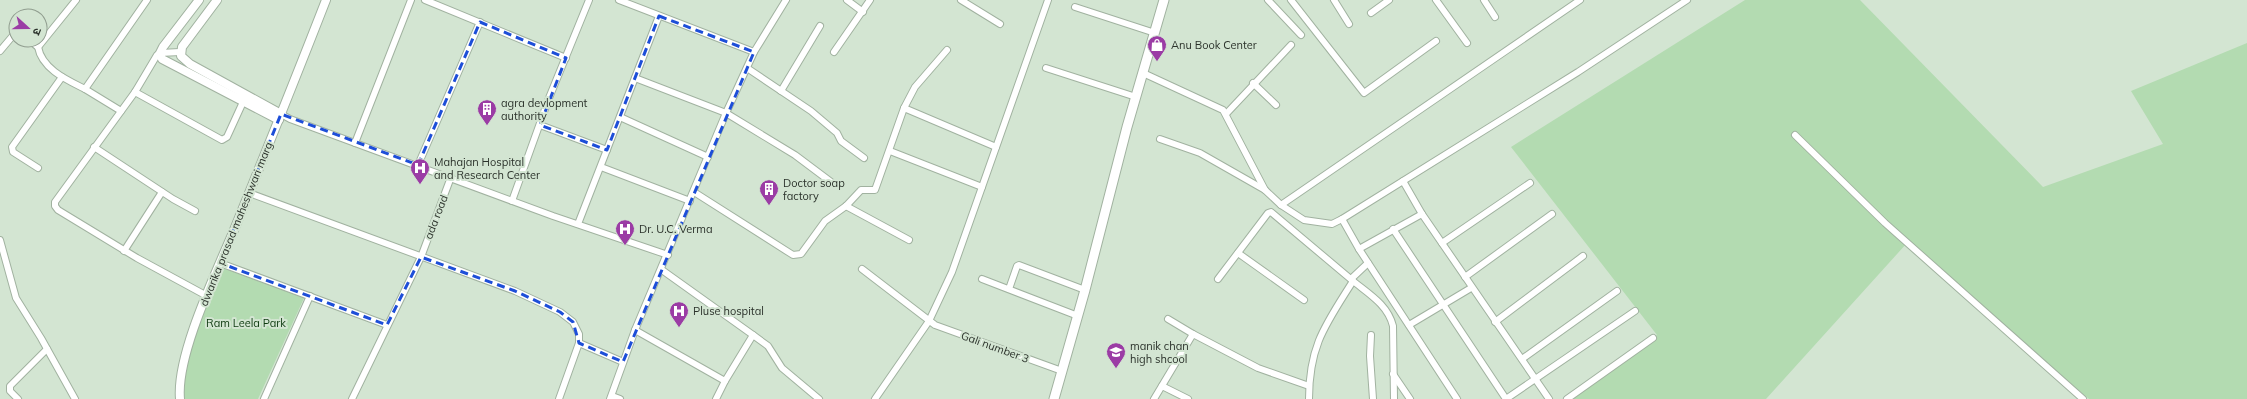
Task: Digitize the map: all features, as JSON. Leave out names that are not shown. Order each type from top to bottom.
[{"type":"main road","points":[[1054,399],[1085,290],[1105,209],[1136,97],[1156,33],[1164,0]]},
{"type":"street","points":[[48,35],[76,0]]},
{"type":"street","points":[[85,89],[147,0]]},
{"type":"street","points":[[199,0],[163,47],[135,92],[55,202],[55,206],[58,210],[124,250],[207,296]]},
{"type":"street","points":[[217,0],[182,47],[180,52],[183,59],[280,117]]},
{"type":"street","name":"dwarika prasad maheshwari marg","points":[[180,399],[179,391],[186,356],[207,296],[326,0]]},
{"type":"street","points":[[355,142],[411,0]]},
{"type":"street","points":[[426,0],[566,58]]},
{"type":"street","points":[[512,201],[589,0]]},
{"type":"street","points":[[620,0],[754,52]]},
{"type":"street","points":[[620,399],[611,397],[635,330],[662,270],[726,113],[754,52],[786,0]]},
{"type":"street","points":[[847,0],[863,12]]},
{"type":"street","points":[[834,52],[870,0]]},
{"type":"street","points":[[961,0],[1000,24]]},
{"type":"street","points":[[875,399],[952,272],[1048,0]]},
{"type":"street","points":[[1268,0],[1301,35]]},
{"type":"street","points":[[1291,0],[1364,93],[1436,40]]},
{"type":"street","points":[[1334,0],[1349,24]]},
{"type":"street","points":[[1371,13],[1390,0]]},
{"type":"street","points":[[1436,0],[1467,44]]},
{"type":"street","points":[[1484,0],[1495,17]]},
{"type":"street","points":[[1281,205],[1580,0]]},
{"type":"street","points":[[1160,138],[1200,154],[1265,190],[1281,205],[1304,220],[1332,224],[1342,220],[1578,72],[1687,0]]},
{"type":"street","points":[[1075,7],[1156,33]]},
{"type":"street","points":[[578,224],[659,16]]},
{"type":"street","points":[[418,165],[480,22]]},
{"type":"street","points":[[781,91],[820,26]]},
{"type":"street","points":[[0,51],[8,42]]},
{"type":"street","points":[[1226,114],[1253,83],[1291,45]]},
{"type":"street","points":[[38,48],[43,60],[62,77],[121,111]]},
{"type":"street","points":[[694,192],[796,256],[802,254],[825,221],[846,206],[861,190],[875,190],[904,108],[915,87],[947,50]]},
{"type":"street","points":[[160,53],[180,52]]},
{"type":"street","points":[[160,53],[165,62],[243,102],[280,117],[355,142],[512,201],[668,255]]},
{"type":"street","points":[[747,68],[811,111],[837,133],[842,141],[864,158]]},
{"type":"street","points":[[1046,68],[1136,97]]},
{"type":"street","points":[[1143,74],[1219,108],[1226,114],[1265,190]]},
{"type":"street","points":[[38,168],[13,152],[12,147],[62,77]]},
{"type":"street","points":[[635,78],[726,113],[795,156],[831,182]]},
{"type":"street","points":[[1253,83],[1276,105]]},
{"type":"street","points":[[135,92],[222,140],[227,137],[243,102]]},
{"type":"street","points":[[904,108],[996,147]]},
{"type":"street","points":[[620,117],[708,157]]},
{"type":"street","points":[[540,125],[607,150]]},
{"type":"street","points":[[1795,135],[1885,223],[2083,399]]},
{"type":"street","points":[[94,147],[162,192],[195,211]]},
{"type":"street","points":[[890,151],[982,187]]},
{"type":"street","points":[[601,167],[690,201]]},
{"type":"street","name":"ada road","points":[[352,399],[421,257],[451,178]]},
{"type":"street","points":[[1403,181],[1422,214],[1442,242],[1471,288],[1549,399]]},
{"type":"street","points":[[1442,242],[1530,183]]},
{"type":"street","points":[[124,250],[162,192]]},
{"type":"street","points":[[249,193],[515,291],[560,312],[573,322],[579,334],[579,343],[558,399]]},
{"type":"street","points":[[846,206],[909,240]]},
{"type":"street","points":[[1218,280],[1268,213],[1274,213],[1377,301],[1391,316],[1393,326],[1394,399]]},
{"type":"street","points":[[1359,249],[1422,214]]},
{"type":"street","points":[[1465,277],[1552,214]]},
{"type":"street","points":[[1342,220],[1359,249],[1457,399]]},
{"type":"street","points":[[1393,229],[1506,399],[1536,380],[1635,311]]},
{"type":"street","points":[[0,240],[16,298],[47,349],[74,399]]},
{"type":"street","points":[[1238,253],[1304,300]]},
{"type":"street","points":[[1495,322],[1583,256]]},
{"type":"street","points":[[220,263],[387,325]]},
{"type":"street","points":[[1309,399],[1311,363],[1320,333],[1352,280],[1368,263]]},
{"type":"street","points":[[1009,289],[1017,266],[1019,265],[1085,290]]},
{"type":"street","name":"Gali number 3","points":[[862,269],[925,318],[1062,371]]},
{"type":"street","points":[[662,270],[768,346],[782,368],[819,399]]},
{"type":"street","points":[[982,279],[1078,316]]},
{"type":"street","points":[[1409,325],[1471,288]]},
{"type":"street","points":[[1522,359],[1617,291]]},
{"type":"street","points":[[264,399],[310,296]]},
{"type":"street","points":[[1168,319],[1193,334],[1258,368],[1309,386]]},
{"type":"street","points":[[635,330],[725,381]]},
{"type":"street","points":[[1154,399],[1193,334]]},
{"type":"street","points":[[716,399],[725,381],[753,335]]},
{"type":"street","points":[[1371,335],[1370,356],[1373,399]]},
{"type":"street","points":[[1567,399],[1653,338]]},
{"type":"street","points":[[579,343],[623,362]]},
{"type":"street","points":[[18,399],[10,391],[10,386],[47,349]]},
{"type":"street","points":[[1393,373],[1410,399]]},
{"type":"street","points":[[1162,386],[1188,399]]},
{"type":"highlighted area","points":[[659,16],[754,52],[623,362],[579,343],[573,322],[560,312],[515,291],[421,257],[387,325],[220,263],[281,114],[418,165],[480,22],[566,58],[540,125],[607,150]]},
{"type":"green space","points":[[1745,0],[1860,0],[2043,187],[2163,144],[2131,91],[2247,43],[2247,399],[2089,399],[1907,243],[1766,399],[1573,399],[1657,335],[1511,147]]},
{"type":"green space","name":"Ram Leela Park","points":[[223,268],[304,298],[258,399],[182,399],[181,387],[183,371],[188,353]]},
{"type":"place","name":"Anu Book Center","points":[[1157,62]]},
{"type":"place","name":"agra devlopment authority","points":[[487,126]]},
{"type":"place","name":"Mahajan Hospital and Research Center","points":[[420,185]]},
{"type":"place","name":"Doctor soap factory","points":[[769,206]]},
{"type":"place","name":"Dr. U.C. Verma","points":[[625,246]]},
{"type":"place","name":"Pluse hospital","points":[[679,328]]},
{"type":"place","name":"manik chan high shcool","points":[[1116,369]]}]
